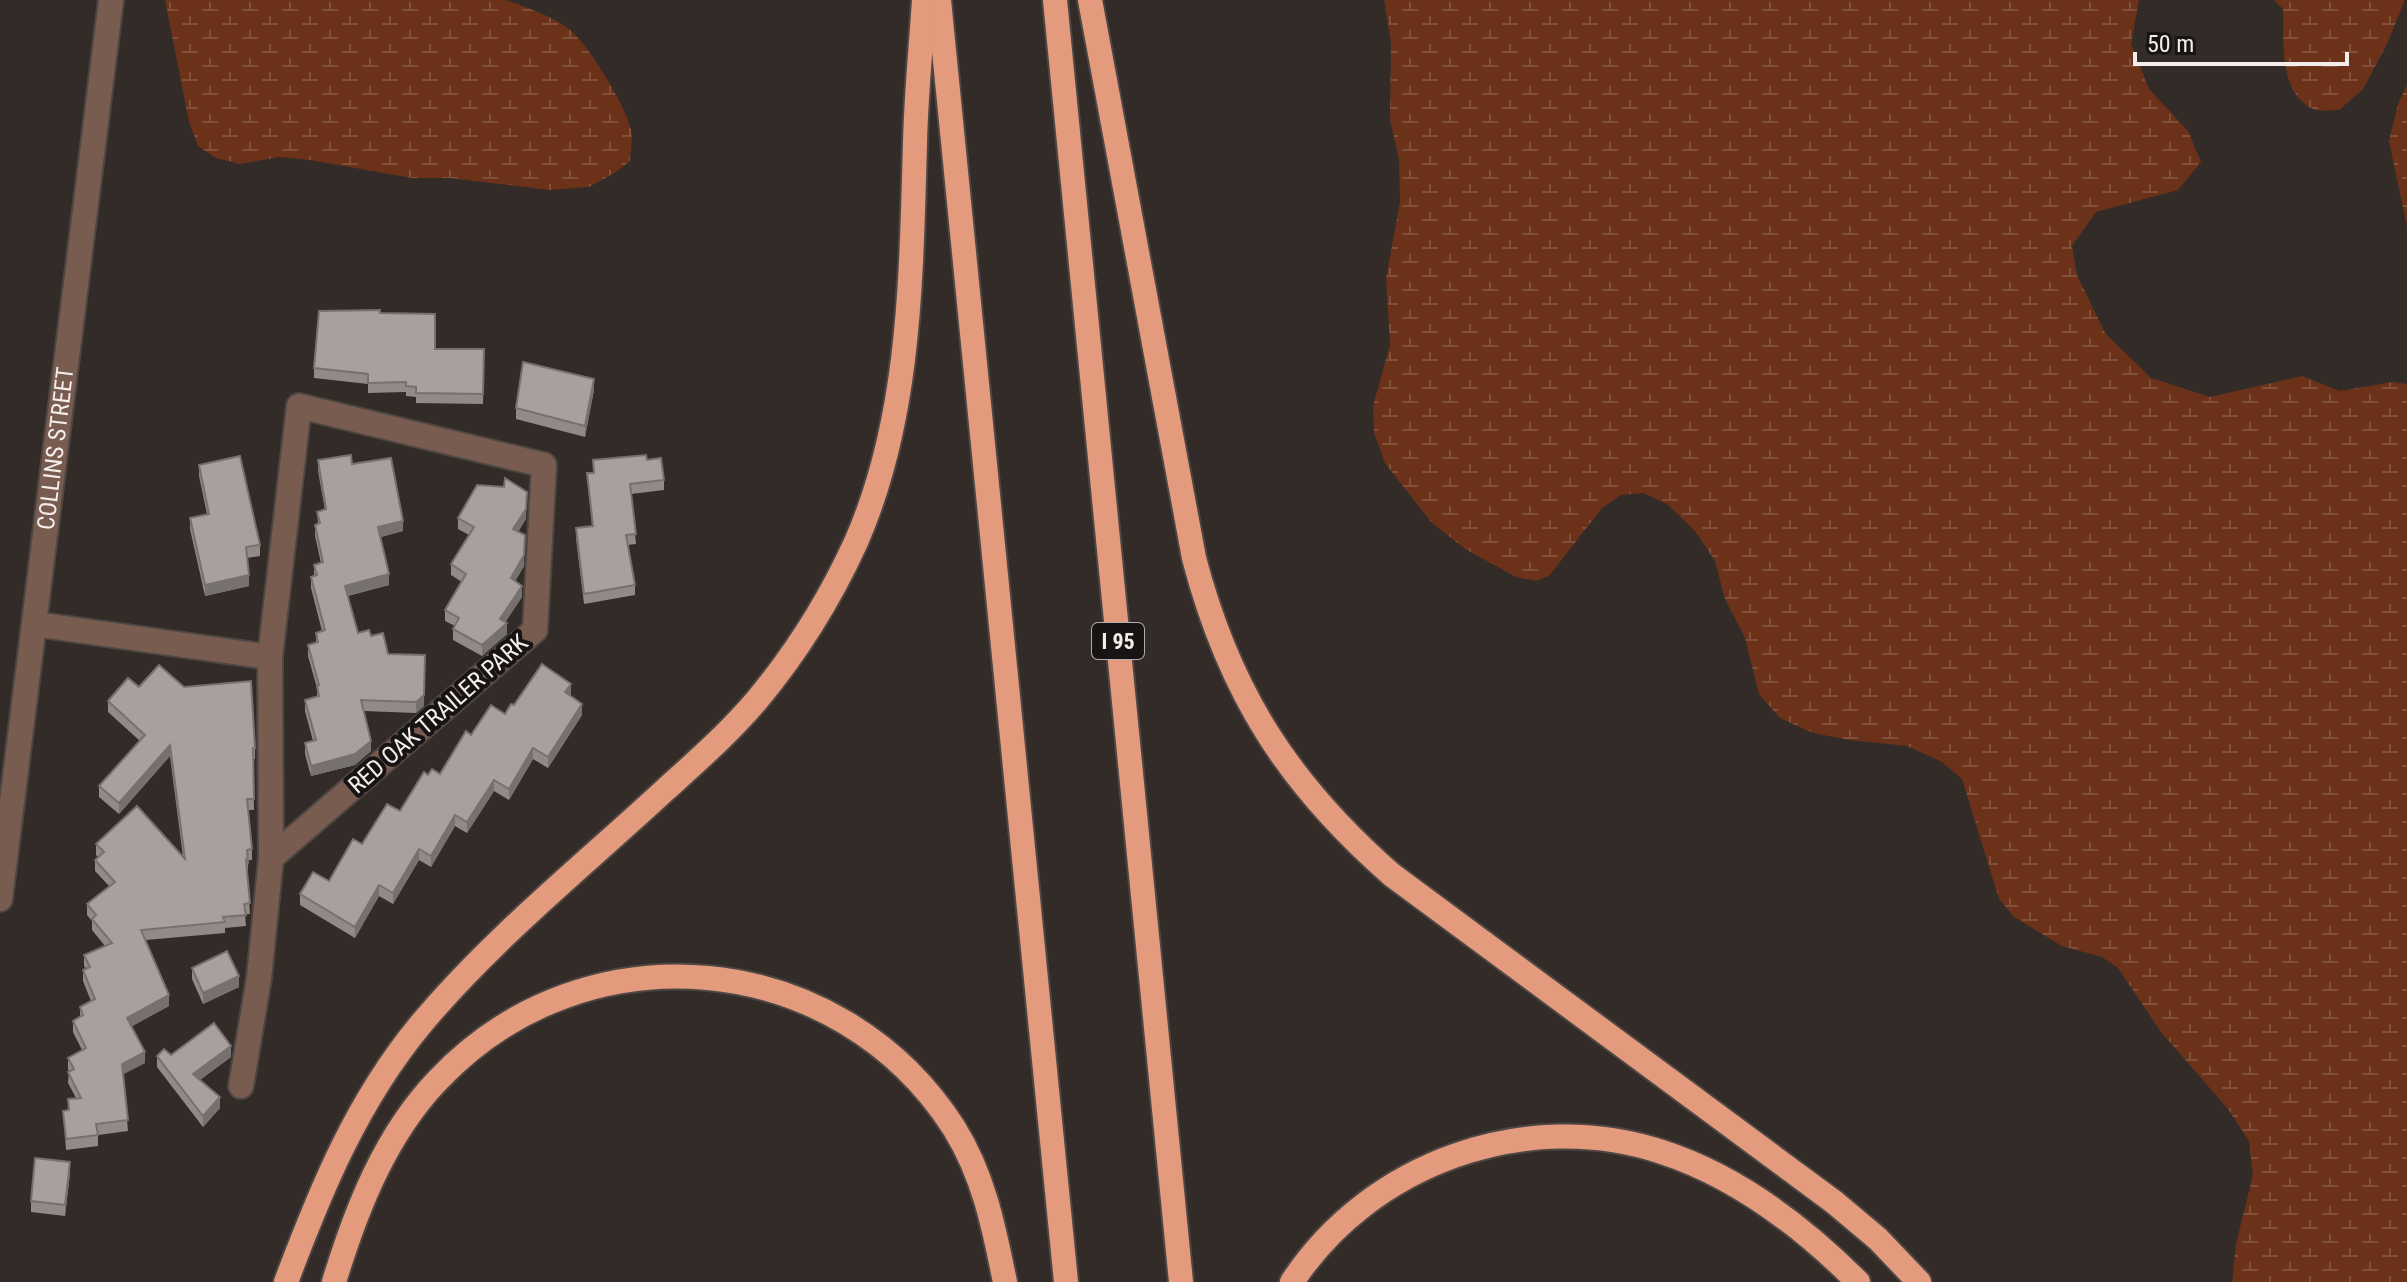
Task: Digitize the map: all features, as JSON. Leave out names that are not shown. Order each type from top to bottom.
[{"type":"highway","points":[[286,1282],[318,1197],[347,1134],[401,1050],[444,998],[501,941],[735,724],[800,644],[840,576],[858,538],[877,480],[904,352],[912,264],[915,141],[924,0]]},
{"type":"highway","points":[[939,0],[1066,1282]]},
{"type":"highway","name":"I 95","points":[[1055,0],[1181,1282]]},
{"type":"highway","points":[[1090,0],[1194,558],[1224,651],[1270,739],[1313,799],[1392,875],[1834,1202],[1878,1239],[1919,1282]]},
{"type":"highway","points":[[334,1282],[360,1207],[393,1141],[420,1101],[456,1062],[517,1018],[562,997],[630,979],[679,975],[729,980],[799,1000],[850,1026],[894,1059],[933,1099],[969,1154],[993,1219],[1005,1282]]},
{"type":"highway","points":[[1292,1282],[1312,1254],[1346,1219],[1409,1175],[1474,1149],[1561,1136],[1661,1151],[1730,1182],[1784,1218],[1858,1282]]},
{"type":"street","name":"COLLINS STREET","points":[[0,899],[111,0]]},
{"type":"street","name":"RED OAK TRAILER PARK","points":[[241,1086],[259,978],[271,858],[270,657],[299,406],[544,465],[535,630],[271,858]]},
{"type":"street","points":[[34,624],[270,657]]},
{"type":"green space","points":[[165,0],[506,0],[562,24],[586,48],[614,91],[627,119],[632,134],[630,161],[589,187],[549,190],[450,178],[412,178],[279,157],[240,164],[216,158],[198,146],[189,122]]},
{"type":"green space","points":[[1384,0],[2139,0],[2131,44],[2149,89],[2188,131],[2201,162],[2178,190],[2096,212],[2072,246],[2077,275],[2105,333],[2151,378],[2210,397],[2302,376],[2340,391],[2393,382],[2407,384],[2407,1282],[2232,1282],[2236,1244],[2253,1175],[2249,1141],[2228,1109],[2161,1032],[2118,968],[2102,957],[2062,946],[2014,917],[1999,899],[1962,779],[1942,762],[1907,746],[1813,733],[1780,718],[1759,694],[1745,638],[1725,599],[1715,561],[1695,531],[1667,504],[1643,493],[1621,495],[1602,508],[1549,576],[1536,581],[1516,577],[1465,549],[1431,522],[1385,463],[1374,433],[1373,406],[1390,345],[1386,278],[1400,202],[1399,159],[1390,120],[1391,43]]},
{"type":"green space","points":[[2274,0],[2405,0],[2387,44],[2363,89],[2339,110],[2322,111],[2302,101],[2288,79],[2283,9]]},
{"type":"green space","points":[[2407,85],[2407,227],[2389,141],[2398,104]]},
{"type":"building","points":[[380,310],[380,313],[435,314],[435,349],[484,349],[483,394],[416,393],[416,387],[406,386],[406,382],[368,383],[368,374],[314,368],[319,311]]},
{"type":"building","points":[[523,362],[594,379],[585,426],[516,408]]},
{"type":"building","points":[[351,455],[352,464],[391,458],[403,521],[378,527],[389,574],[345,586],[358,633],[369,630],[371,636],[383,633],[388,654],[425,655],[424,695],[416,702],[361,700],[371,741],[355,754],[311,766],[305,743],[316,740],[305,700],[319,696],[319,685],[308,645],[318,642],[316,633],[325,630],[311,577],[317,575],[314,565],[323,562],[315,525],[320,523],[317,512],[326,509],[318,460]]},
{"type":"building","points":[[646,455],[647,460],[661,458],[664,480],[630,484],[636,534],[626,535],[635,585],[584,594],[576,528],[593,526],[587,473],[594,473],[593,460]]},
{"type":"building","points":[[240,456],[260,545],[246,547],[249,575],[205,585],[190,518],[209,514],[199,465]]},
{"type":"building","points":[[505,478],[527,492],[526,509],[513,529],[525,535],[524,555],[511,578],[522,586],[500,619],[507,623],[482,645],[453,629],[459,618],[445,610],[466,574],[451,564],[474,527],[458,518],[477,485],[504,487]]},
{"type":"building","points":[[542,664],[571,684],[565,692],[582,704],[548,757],[533,748],[509,789],[494,780],[467,822],[455,815],[431,856],[419,849],[393,893],[379,885],[355,927],[300,894],[313,872],[329,881],[353,839],[362,844],[387,804],[400,811],[424,772],[428,775],[432,769],[440,774],[466,731],[471,735],[491,705],[505,714]]},
{"type":"building","points":[[159,665],[184,687],[251,681],[255,748],[254,799],[247,799],[252,849],[247,850],[248,862],[246,860],[250,903],[244,904],[246,915],[223,917],[225,922],[141,930],[169,995],[127,1018],[145,1052],[122,1064],[128,1120],[96,1124],[98,1135],[66,1139],[63,1111],[69,1110],[68,1099],[81,1098],[68,1072],[74,1069],[68,1058],[86,1048],[73,1021],[83,1015],[80,1007],[95,999],[83,970],[90,967],[84,955],[112,943],[92,919],[96,915],[87,904],[115,882],[95,860],[104,852],[96,844],[137,806],[185,859],[170,745],[119,803],[99,786],[145,735],[108,701],[128,678],[139,687]]},
{"type":"building","points":[[227,951],[239,976],[203,993],[192,968]]},
{"type":"building","points":[[214,1023],[231,1046],[193,1074],[220,1097],[203,1116],[157,1056],[164,1049],[171,1055]]},
{"type":"building","points":[[35,1158],[70,1162],[65,1205],[31,1201]]}]
